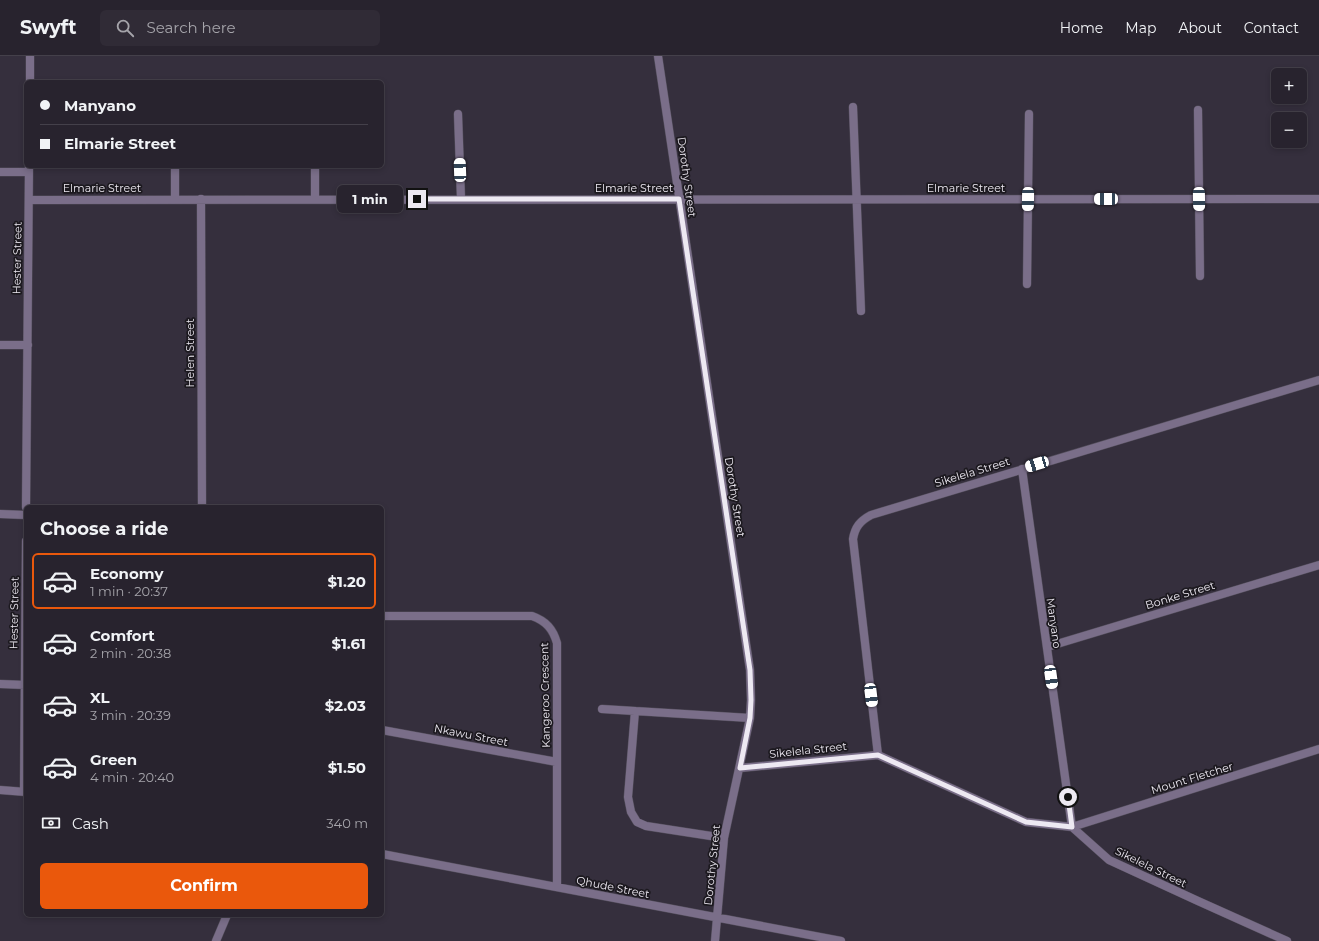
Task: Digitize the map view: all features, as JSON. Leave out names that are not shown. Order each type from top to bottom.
[{"type":"street","points":[[30,56],[30,80]]},
{"type":"street","name":"Dorothy Street","points":[[658,56],[750,670],[750,718],[724,838],[715,941]]},
{"type":"street","points":[[854,107],[860,311]]},
{"type":"street","points":[[1198,110],[1200,276]]},
{"type":"street","points":[[458,114],[461,199]]},
{"type":"street","points":[[1027,284],[1029,114]]},
{"type":"street","points":[[175,168],[175,199]]},
{"type":"street","points":[[315,168],[315,199]]},
{"type":"street","name":"Hester Street","points":[[0,172],[29,169],[26,505]]},
{"type":"street","name":"Helen Street","points":[[201,199],[202,505]]},
{"type":"street","name":"Elmarie Street","points":[[29,200],[1319,199]]},
{"type":"street","points":[[0,345],[28,344]]},
{"type":"street","name":"Sikelela Street","points":[[878,755],[853,547],[853,539],[858,524],[870,514],[1319,380]]},
{"type":"street","name":"Manyano","points":[[1022,469],[1072,827]]},
{"type":"street","points":[[0,514],[24,515]]},
{"type":"street","name":"Bonke Street","points":[[1047,647],[1319,565]]},
{"type":"street","name":"Kangeroo Crescent","points":[[384,616],[532,616],[546,623],[551,628],[555,636],[556,643],[557,887]]},
{"type":"street","points":[[0,684],[24,685]]},
{"type":"street","points":[[602,709],[750,718]]},
{"type":"street","points":[[635,711],[628,797],[631,812],[637,822],[646,826],[724,838]]},
{"type":"street","name":"Nkawu Street","points":[[384,730],[557,762]]},
{"type":"street","name":"Mount Fletcher","points":[[1072,827],[1319,749]]},
{"type":"street","name":"Sikelela Street","points":[[740,768],[878,755],[1026,822],[1072,827],[1109,860],[1287,941]]},
{"type":"street","points":[[0,790],[24,792]]},
{"type":"street","name":"Qhude Street","points":[[384,854],[841,941]]},
{"type":"street","points":[[216,941],[226,917]]},
{"type":"route","points":[[417,199],[679,199],[750,670],[750,718],[740,768],[878,755],[1026,822],[1072,827],[1068,797]]}]
